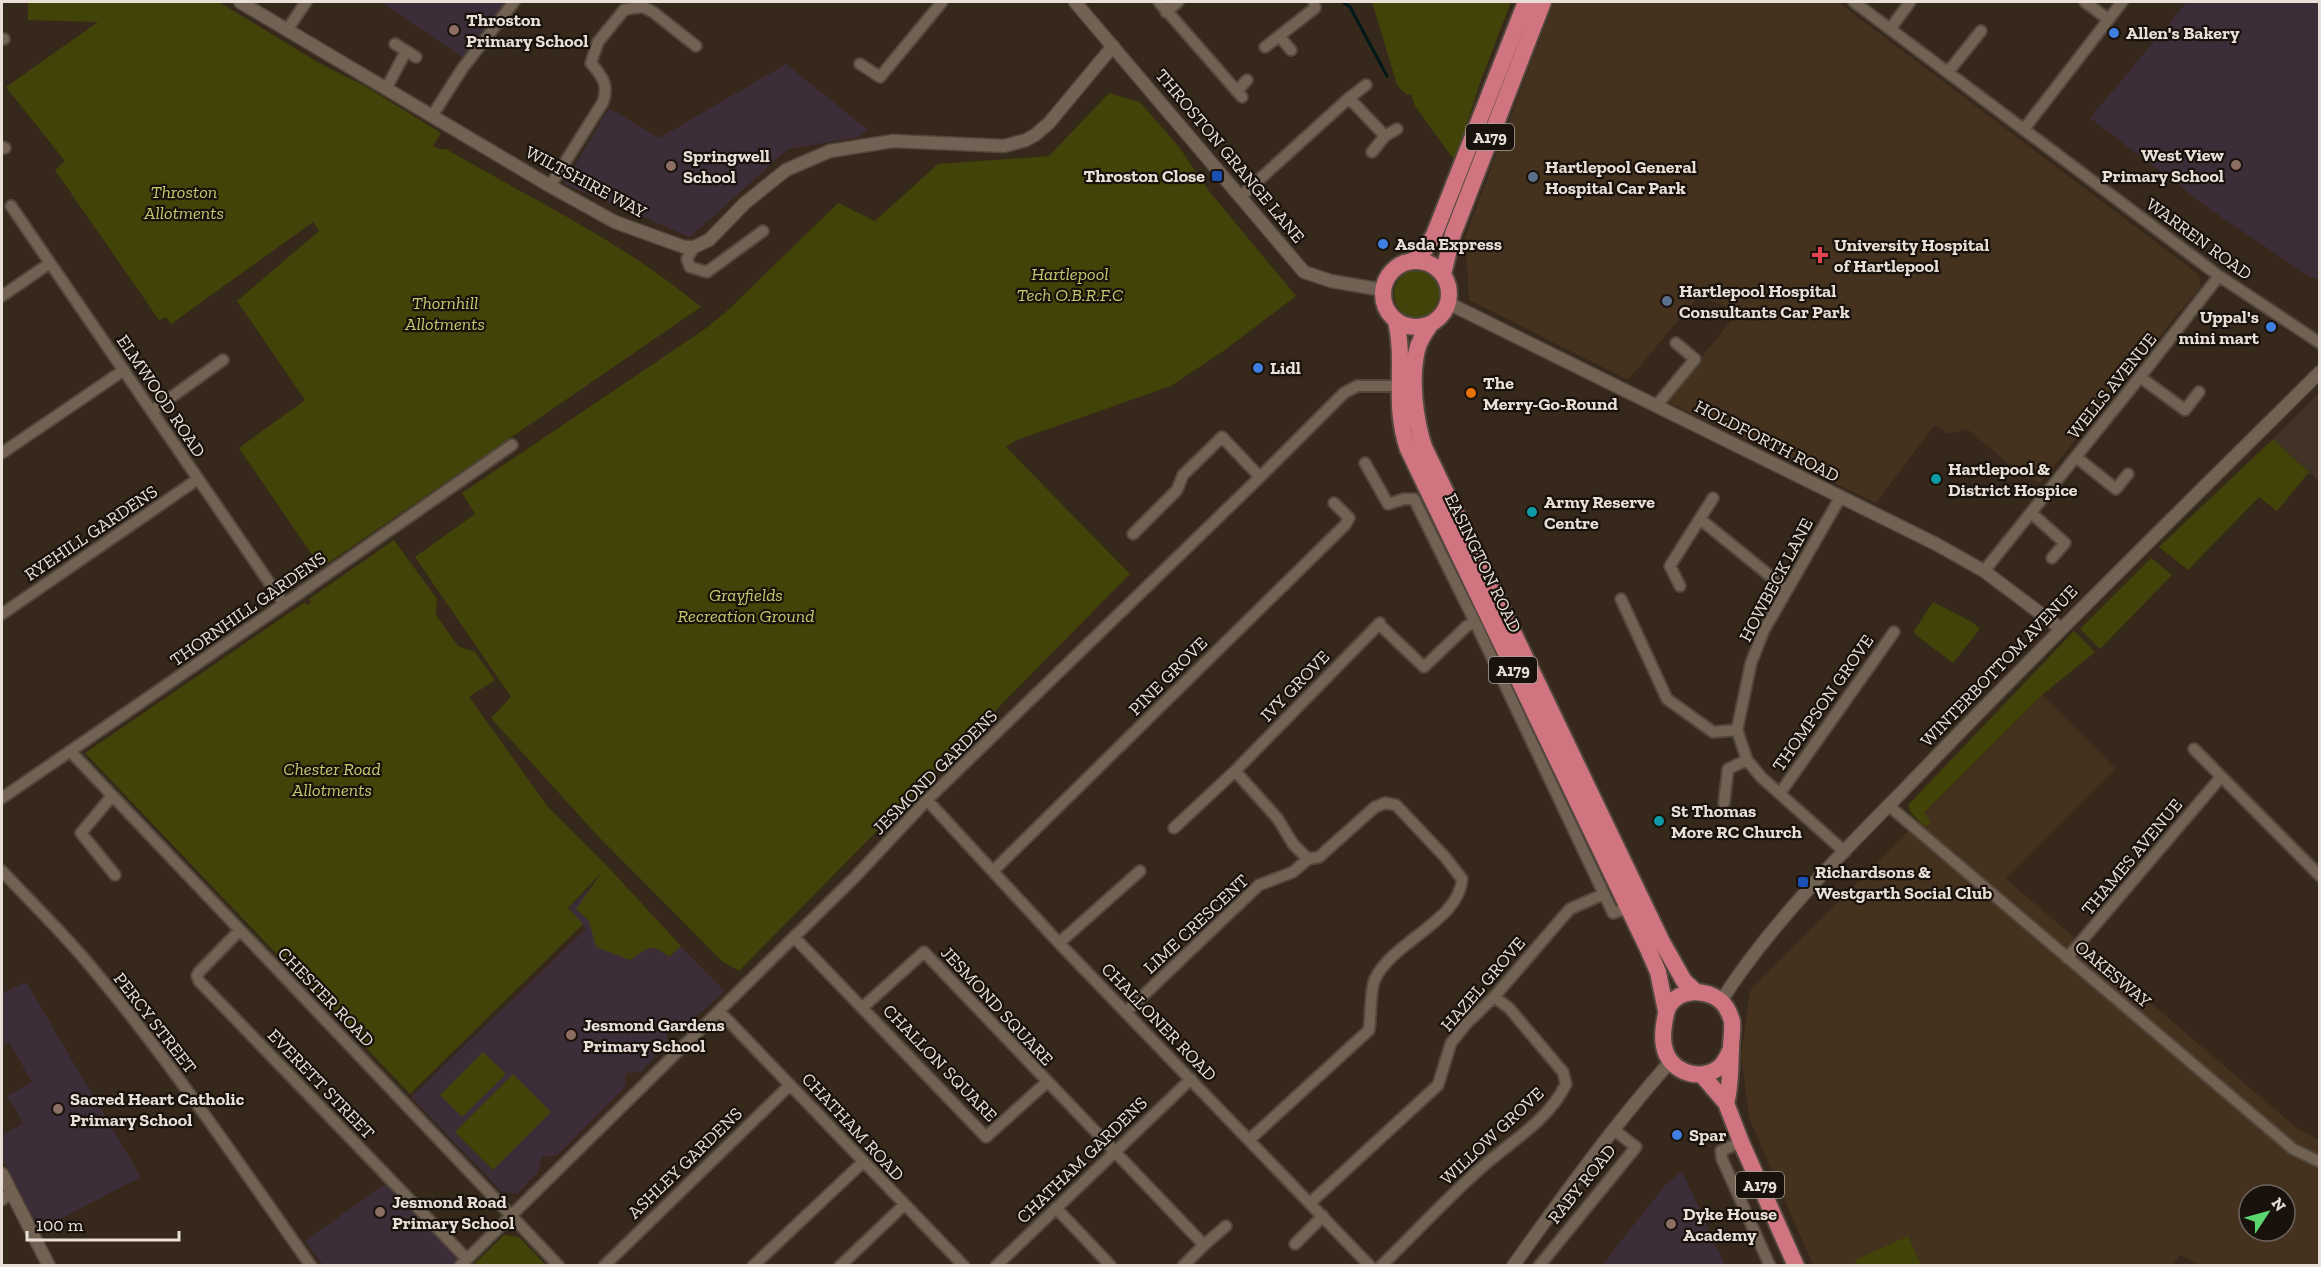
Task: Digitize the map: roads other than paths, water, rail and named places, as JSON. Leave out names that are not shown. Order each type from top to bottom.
[{"type":"highway","name":"A179","points":[[1413,261],[1426,248],[1434,235],[1526,2]]},
{"type":"highway","name":"A179","points":[[1443,274],[1453,234],[1543,2]]},
{"type":"highway","points":[[1383,290],[1389,273],[1396,267],[1413,261],[1424,262],[1435,266],[1443,274],[1449,293],[1448,303]]},
{"type":"highway","name":"EASINGTON ROAD","points":[[1383,290],[1385,304],[1396,321],[1401,342],[1398,386],[1399,416],[1403,436],[1416,470],[1474,591],[1636,905],[1684,981],[1696,992]]},
{"type":"highway","name":"EASINGTON ROAD","points":[[1448,303],[1444,312],[1430,324],[1417,349],[1414,394],[1431,498],[1490,584],[1636,905],[1659,972],[1666,1011]]},
{"type":"highway","points":[[1396,321],[1412,327],[1430,324]]},
{"type":"highway","points":[[1474,591],[1490,584]]},
{"type":"highway","name":"A179","points":[[1696,992],[1707,993],[1721,1001],[1732,1021],[1730,1091],[1726,1103]]},
{"type":"highway","points":[[1666,1011],[1686,993],[1696,992]]},
{"type":"highway","name":"A179","points":[[1666,1011],[1663,1045],[1670,1062],[1684,1072],[1702,1075],[1726,1103],[1796,1266]]},
{"type":"highway","points":[[1702,1075],[1717,1069],[1725,1062],[1730,1051]]},
{"type":"street","name":"WILTSHIRE WAY","points":[[240,2],[550,186],[615,222],[684,247],[694,247]]},
{"type":"street","points":[[287,30],[306,2]]},
{"type":"street","points":[[432,116],[462,69],[514,2]]},
{"type":"street","points":[[860,64],[880,77],[942,2]]},
{"type":"street","name":"THROSTON GRANGE LANE","points":[[1075,2],[1304,272],[1331,281],[1383,290]]},
{"type":"street","points":[[1159,2],[1239,94],[1247,80]]},
{"type":"street","points":[[1166,12],[1178,2]]},
{"type":"street","points":[[1265,47],[1315,8],[1314,2]]},
{"type":"street","name":"WARREN ROAD","points":[[1854,2],[2219,276],[2319,342]]},
{"type":"street","points":[[1868,12],[1875,2]]},
{"type":"street","points":[[1890,28],[1910,2]]},
{"type":"street","points":[[2085,2],[2108,19]]},
{"type":"street","points":[[2024,129],[2122,2]]},
{"type":"street","points":[[550,186],[603,102],[607,90],[604,78],[591,63],[598,42],[624,10],[643,7],[653,12],[696,46]]},
{"type":"street","points":[[1948,72],[1981,31]]},
{"type":"street","points":[[1279,36],[1291,50]]},
{"type":"street","points":[[386,89],[411,54],[395,44]]},
{"type":"street","points":[[763,231],[707,272],[690,267],[687,259],[694,247],[709,240],[745,203],[786,170],[830,151],[893,141],[1004,146],[1026,140],[1049,123],[1113,46]]},
{"type":"street","points":[[1240,197],[1366,85]]},
{"type":"street","points":[[1349,98],[1385,136]]},
{"type":"street","points":[[1372,152],[1385,136],[1397,129]]},
{"type":"street","name":"ELMWOOD ROAD","points":[[11,206],[284,604]]},
{"type":"street","points":[[2,296],[50,263]]},
{"type":"street","name":"WELLS AVENUE","points":[[1984,571],[2219,276]]},
{"type":"street","name":"HOLDFORTH ROAD","points":[[1448,303],[1936,544],[1984,571],[2060,628]]},
{"type":"street","points":[[1657,405],[1695,359],[1676,344]]},
{"type":"street","points":[[152,411],[223,360]]},
{"type":"street","points":[[2,453],[124,370]]},
{"type":"street","name":"WINTERBOTTOM AVENUE","points":[[1721,1001],[1751,955],[1784,916],[2060,628],[2319,372]]},
{"type":"street","points":[[2140,377],[2185,410],[2199,392]]},
{"type":"street","name":"JESMOND GARDENS","points":[[463,1262],[855,878],[927,800],[1344,393],[1357,386],[1398,386]]},
{"type":"street","points":[[1133,534],[1178,490],[1183,475],[1222,437],[1260,477]]},
{"type":"street","name":"THORNHILL GARDENS","points":[[2,798],[512,445]]},
{"type":"street","points":[[2076,457],[2116,489],[2128,474]]},
{"type":"street","name":"EASINGTON ROAD","points":[[1365,463],[1388,504],[1404,499],[1431,498],[1475,622],[1613,913],[1636,905]]},
{"type":"street","name":"RYEHILL GARDENS","points":[[2,614],[198,479]]},
{"type":"street","points":[[1680,586],[1670,566],[1713,498]]},
{"type":"street","name":"HOWBECK LANE","points":[[1840,498],[1764,630],[1751,663],[1737,730],[1746,760],[1761,777],[1845,852]]},
{"type":"street","name":"PINE GROVE","points":[[993,871],[1345,525],[1349,518],[1335,503]]},
{"type":"street","points":[[2031,513],[2065,543],[2052,558]]},
{"type":"street","points":[[1700,519],[1786,590]]},
{"type":"street","points":[[1621,599],[1667,699],[1713,732],[1737,730]]},
{"type":"street","name":"IVY GROVE","points":[[1174,828],[1235,771],[1381,626],[1428,670],[1467,626],[1475,622]]},
{"type":"street","name":"THOMPSON GROVE","points":[[1780,793],[1894,632]]},
{"type":"street","points":[[2194,749],[2319,876]]},
{"type":"street","name":"CHESTER ROAD","points":[[70,751],[560,1266]]},
{"type":"street","points":[[1724,803],[1728,769],[1746,760]]},
{"type":"street","points":[[1235,771],[1278,819],[1293,844],[1308,859]]},
{"type":"street","name":"THAMES AVENUE","points":[[2067,958],[2221,777]]},
{"type":"street","points":[[112,795],[81,833],[115,875]]},
{"type":"street","name":"CHALLONER ROAD","points":[[927,800],[1059,943],[1370,1266]]},
{"type":"street","name":"LIME CRESCENT","points":[[1126,1012],[1259,885],[1293,872],[1308,859],[1319,857],[1375,807],[1385,803],[1396,805],[1457,872],[1462,879],[1462,891],[1456,901],[1393,956],[1374,979],[1370,1030],[1249,1140]]},
{"type":"street","name":"OAKESWAY","points":[[1889,806],[2293,1149],[2319,1162]]},
{"type":"street","name":"PERCY STREET","points":[[2,871],[91,966],[126,1010],[185,1088],[311,1266]]},
{"type":"street","points":[[1059,943],[1140,871]]},
{"type":"street","name":"HAZEL GROVE","points":[[1310,1203],[1438,1085],[1451,1043],[1570,909],[1604,894]]},
{"type":"street","name":"EVERETT STREET","points":[[240,930],[199,972],[197,976],[199,981],[463,1262]]},
{"type":"street","name":"CHALLON SQUARE","points":[[794,937],[986,1137],[1047,1082]]},
{"type":"street","name":"CHALLON SQUARE","points":[[863,1007],[924,952]]},
{"type":"street","name":"JESMOND SQUARE","points":[[924,952],[1204,1245]]},
{"type":"street","name":"WILLOW GROVE","points":[[1381,1266],[1480,1168],[1538,1120],[1559,1099],[1566,1084],[1563,1072],[1509,1008],[1494,997]]},
{"type":"street","name":"CHATHAM ROAD","points":[[719,1011],[964,1266]]},
{"type":"street","name":"RABY ROAD","points":[[1513,1266],[1566,1191],[1670,1062]]},
{"type":"street","name":"CHATHAM GARDENS","points":[[996,1266],[1191,1079]]},
{"type":"street","name":"ASHLEY GARDENS","points":[[604,1266],[790,1084]]},
{"type":"street","name":"RABY ROAD","points":[[1539,1266],[1636,1147],[1614,1130]]},
{"type":"street","points":[[1741,1142],[1721,1151],[1722,1159],[1770,1266]]},
{"type":"street","points":[[753,1266],[864,1162]]},
{"type":"street","points":[[2,1174],[6,1197],[49,1266]]},
{"type":"street","points":[[840,1266],[904,1205]]},
{"type":"street","points":[[1056,1208],[1111,1266]]},
{"type":"street","points":[[1295,1244],[1323,1216]]},
{"type":"street","points":[[1183,1266],[1226,1226]]},
{"type":"waterway","points":[[1343,2],[1350,7],[1387,76]]},
{"type":"place","name":"Throston Primary School","points":[[454,30]]},
{"type":"place","name":"Allen's Bakery","points":[[2114,33]]},
{"type":"place","name":"West View Primary School","points":[[2236,165]]},
{"type":"place","name":"Springwell School","points":[[671,166]]},
{"type":"place","name":"Throston Close","points":[[1217,176]]},
{"type":"place","name":"Hartlepool General Hospital Car Park","points":[[1533,177]]},
{"type":"place","name":"Asda Express","points":[[1383,244]]},
{"type":"place","name":"University Hospital of Hartlepool","points":[[1820,255]]},
{"type":"place","name":"Hartlepool Hospital Consultants Car Park","points":[[1667,301]]},
{"type":"place","name":"Uppal's mini mart","points":[[2271,327]]},
{"type":"place","name":"Lidl","points":[[1258,368]]},
{"type":"place","name":"The Merry-Go-Round","points":[[1471,393]]},
{"type":"place","name":"Hartlepool & District Hospice","points":[[1936,479]]},
{"type":"place","name":"Army Reserve Centre","points":[[1532,512]]},
{"type":"place","name":"St Thomas More RC Church","points":[[1659,821]]},
{"type":"place","name":"Richardsons & Westgarth Social Club","points":[[1803,882]]},
{"type":"place","name":"Jesmond Gardens Primary School","points":[[571,1035]]},
{"type":"place","name":"Sacred Heart Catholic Primary School","points":[[58,1109]]},
{"type":"place","name":"Spar","points":[[1677,1135]]},
{"type":"place","name":"Jesmond Road Primary School","points":[[380,1212]]},
{"type":"place","name":"Dyke House Academy","points":[[1671,1224]]},
{"type":"park label","name":"Throston Allotments","points":[[184,202]]},
{"type":"park label","name":"Hartlepool Tech O.B.R.F.C","points":[[1070,284]]},
{"type":"park label","name":"Thornhill Allotments","points":[[445,313]]},
{"type":"park label","name":"Grayfields Recreation Ground","points":[[746,605]]},
{"type":"park label","name":"Chester Road Allotments","points":[[332,779]]}]
